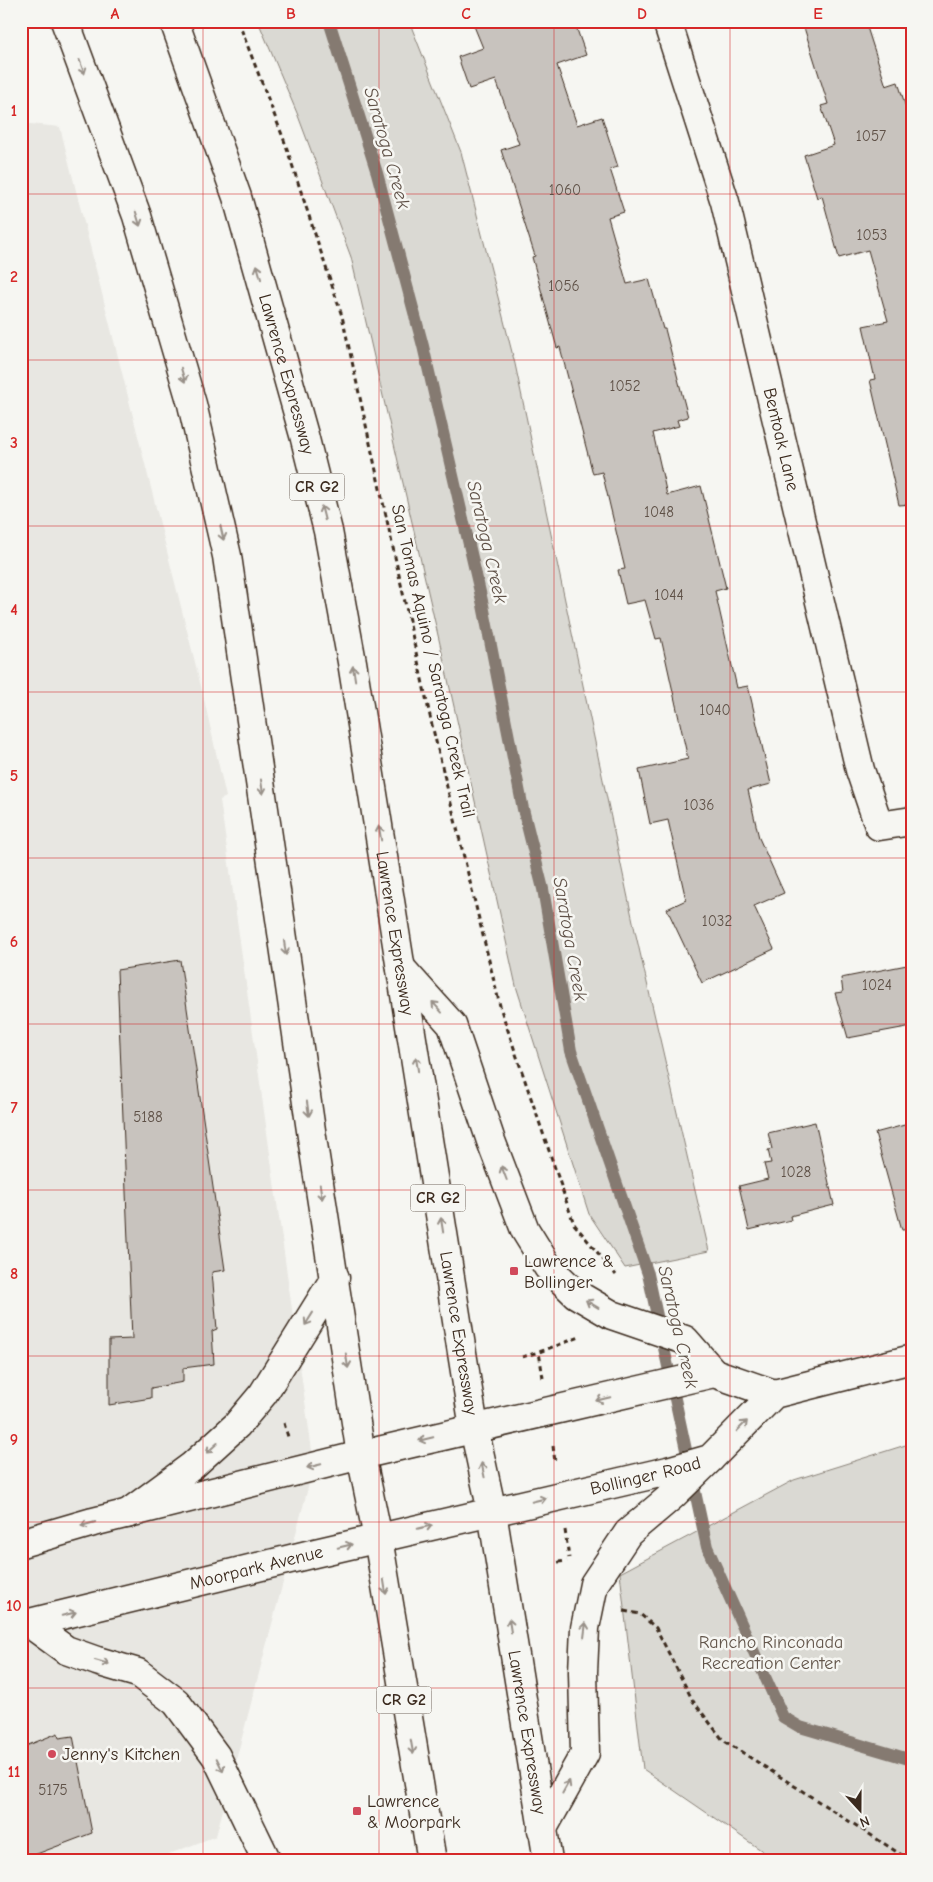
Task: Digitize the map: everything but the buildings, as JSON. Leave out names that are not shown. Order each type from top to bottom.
[{"type":"main road","name":"CR G2","points":[[65,21],[137,216],[192,404],[228,556],[313,1144],[361,1454],[378,1538],[432,1861]]},
{"type":"main road","name":"Lawrence Expressway","points":[[174,21],[237,197],[299,417],[328,531],[352,662],[474,1428],[492,1512],[548,1861]]},
{"type":"main road","name":"Bentoak Lane","points":[[667,21],[725,202],[860,770],[879,826],[912,822]]},
{"type":"main road","points":[[401,968],[452,1025],[491,1141],[525,1230],[548,1267],[576,1294],[612,1316],[685,1340],[704,1375]]},
{"type":"main road","points":[[127,1514],[192,1466],[238,1425],[263,1394],[335,1278]]},
{"type":"main road","points":[[21,1543],[361,1454],[704,1375],[774,1394],[912,1359]]},
{"type":"main road","name":"Bollinger Road","points":[[542,1830],[585,1753],[582,1672],[584,1637],[594,1584],[628,1533],[671,1483],[710,1459],[774,1394]]},
{"type":"main road","name":"Bollinger Road","points":[[492,1512],[560,1496],[671,1483]]},
{"type":"main road","name":"Moorpark Avenue","points":[[25,1624],[492,1512]]},
{"type":"main road","points":[[25,1624],[66,1650],[138,1673],[176,1702],[216,1756],[267,1861]]},
{"type":"path","name":"San Tomas Aquino / Saratoga Creek Trail","points":[[238,21],[284,140],[342,316],[432,725],[501,1010],[574,1224],[618,1277]]},
{"type":"path","points":[[522,1357],[583,1336]]},
{"type":"path","points":[[540,1352],[565,1530]]},
{"type":"path","points":[[558,1562],[569,1560]]},
{"type":"path","points":[[616,1609],[640,1614],[656,1628],[693,1701],[723,1740],[911,1861]]},
{"type":"shaded area","points":[[21,123],[60,127],[201,686],[226,797],[220,800],[314,1465],[216,1836],[151,1861],[21,1861]]},
{"type":"green space","points":[[258,21],[409,21],[461,152],[515,364],[635,931],[709,1251],[625,1268],[589,1214],[516,986],[351,257],[297,113]]},
{"type":"green space","name":"Rancho Rinconada Recreation Center","points":[[912,1443],[912,1861],[777,1861],[643,1769],[620,1573],[794,1480]]},
{"type":"waterway","name":"Saratoga Creek","points":[[329,21],[377,173],[423,346],[483,605],[523,809],[543,889],[571,1051],[648,1274],[707,1547],[783,1717],[800,1727],[912,1760]]},
{"type":"place","name":"Lawrence & Bollinger","points":[[514,1271]]},
{"type":"place","name":"Jenny's Kitchen","points":[[52,1754]]},
{"type":"place","name":"Lawrence & Moorpark","points":[[357,1811]]}]
